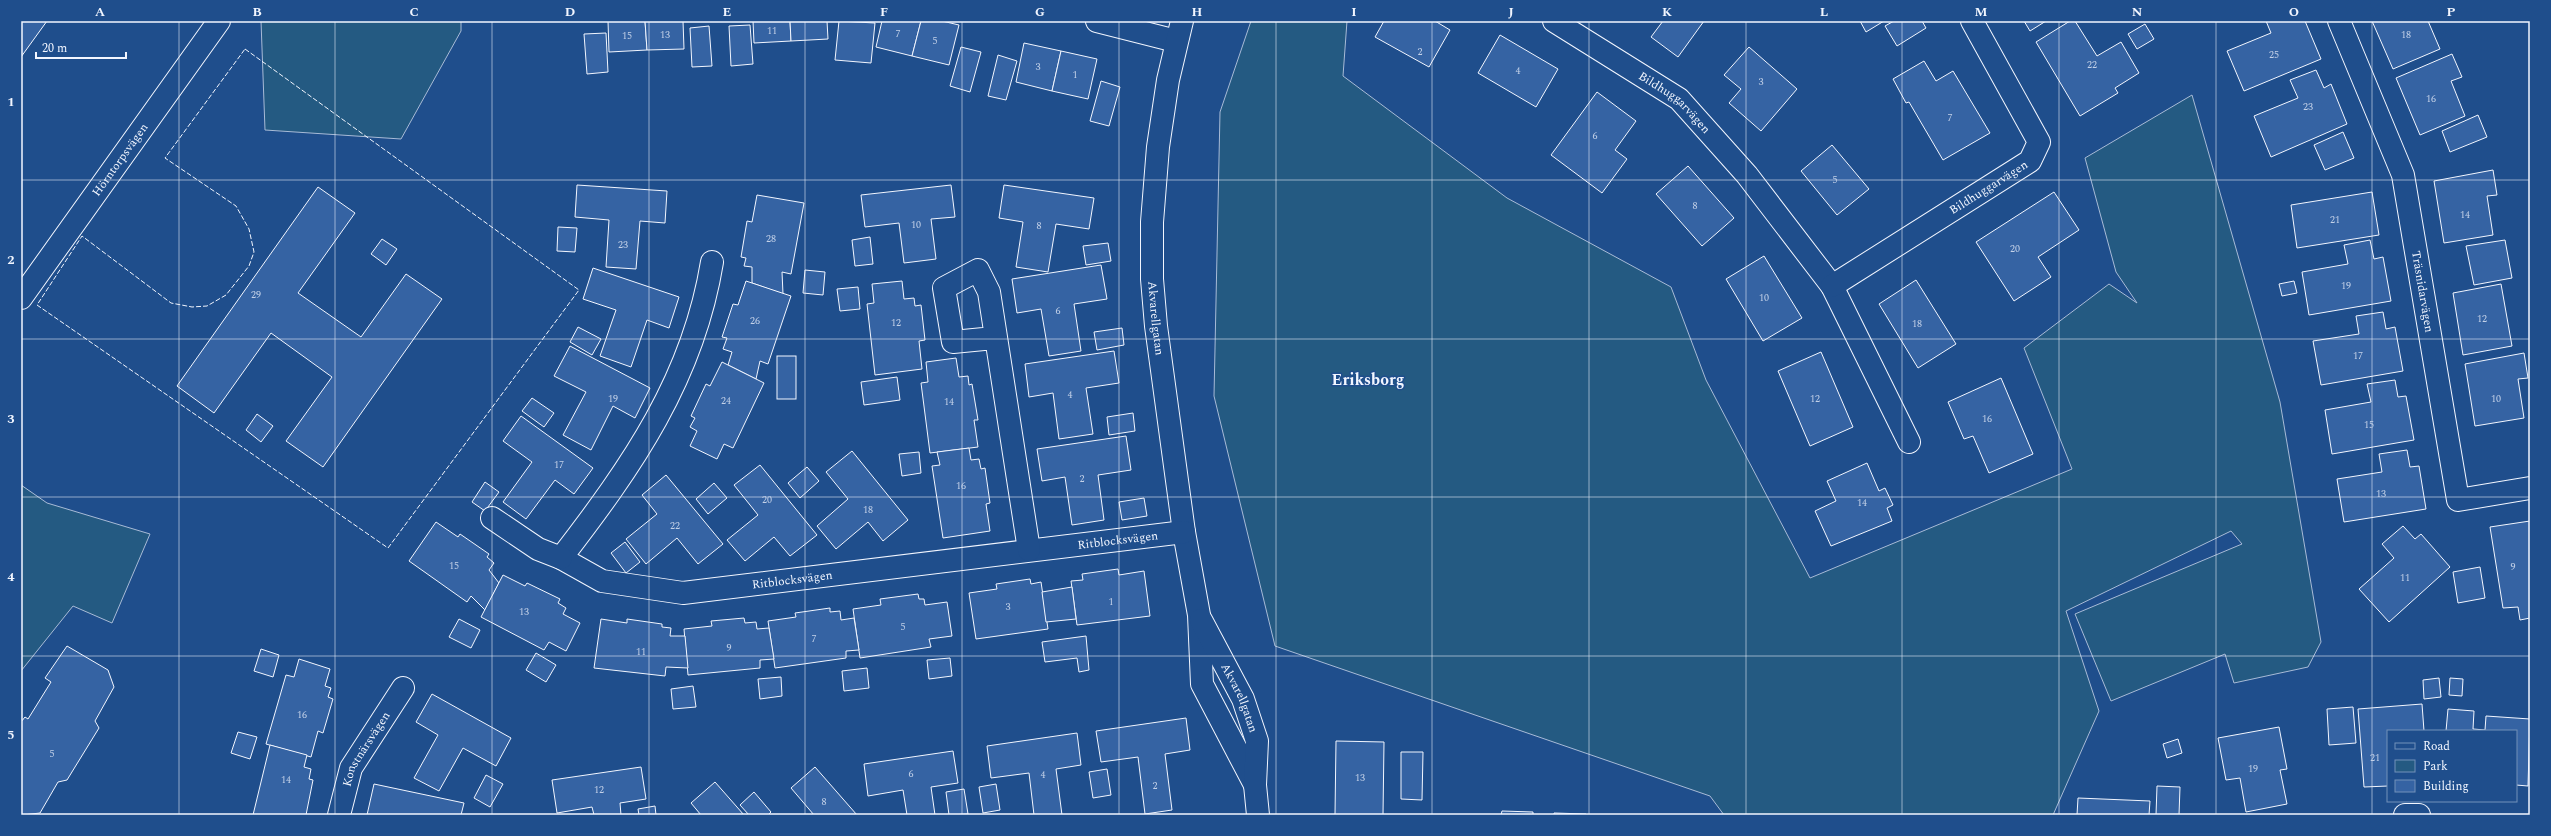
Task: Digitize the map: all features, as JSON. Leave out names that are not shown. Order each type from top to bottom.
[{"type":"street","name":"Hörntorpsvägen","points":[[21,298],[219,21]]},
{"type":"street","points":[[1097,21],[1179,31]]},
{"type":"street","name":"Bildhuggarvägen","points":[[1554,21],[1678,99],[1747,175],[1832,286],[1909,442]]},
{"type":"street","name":"Bildhuggarvägen","points":[[1832,286],[2030,161],[2039,142],[1972,21]]},
{"type":"street","name":"Träsnidarvägen","points":[[2339,21],[2403,175],[2458,500],[2530,488]]},
{"type":"street","name":"Akvarellgatan","points":[[1179,31],[1158,147],[1152,222],[1152,279],[1184,532],[1199,615],[1202,684],[1255,785]]},
{"type":"street","points":[[561,558],[615,488],[668,400],[694,337],[707,289],[712,262]]},
{"type":"street","points":[[994,338],[1028,550]]},
{"type":"street","name":"Ritblocksvägen","points":[[492,518],[538,549],[561,558],[602,581],[683,593],[1184,532]]},
{"type":"street","name":"Akvarellgatan","points":[[1199,615],[1243,699],[1258,741],[1255,785],[1258,815]]},
{"type":"street","name":"Konstnärsvägen","points":[[339,815],[351,768],[404,688]]},
{"type":"street","points":[[2405,815],[2419,815]]},
{"type":"green space","points":[[261,21],[461,21],[461,31],[401,139],[265,130]]},
{"type":"green space","points":[[1251,21],[1347,21],[1343,76],[1507,198],[1671,287],[1706,380],[1810,578],[2072,469],[2024,348],[2109,284],[2137,303],[2116,272],[2085,158],[2192,95],[2280,402],[2321,642],[2308,667],[2234,683],[2225,654],[2111,701],[2075,614],[2242,544],[2231,531],[2066,611],[2099,711],[2053,815],[1724,815],[1710,796],[1275,646],[1214,396],[1220,112]]},
{"type":"green space","points":[[21,485],[47,503],[150,534],[112,623],[73,606],[21,671]]},
{"type":"building","points":[[21,21],[47,21],[21,57]]},
{"type":"building","points":[[608,21],[645,21],[647,50],[609,52]]},
{"type":"building","points":[[645,21],[683,21],[684,49],[647,50]]},
{"type":"building","points":[[753,21],[790,21],[791,41],[754,43]]},
{"type":"building","points":[[790,21],[827,21],[828,39],[791,41]]},
{"type":"building","points":[[839,21],[875,23],[871,63],[835,60]]},
{"type":"building","points":[[882,21],[921,21],[912,56],[876,47]]},
{"type":"building","points":[[921,21],[942,21],[959,25],[949,65],[912,56]]},
{"type":"building","points":[[1384,21],[1435,21],[1450,30],[1429,67],[1375,37]]},
{"type":"building","points":[[1663,21],[1704,21],[1678,57],[1651,37]]},
{"type":"building","points":[[1860,21],[1884,21],[1866,32]]},
{"type":"building","points":[[1894,21],[1922,21],[1926,28],[1897,46],[1885,26]]},
{"type":"building","points":[[2024,21],[2046,21],[2030,31]]},
{"type":"building","points":[[2070,21],[2075,21],[2097,56],[2121,42],[2139,73],[2115,88],[2118,93],[2080,116],[2036,42]]},
{"type":"building","points":[[2266,21],[2305,21],[2321,59],[2244,91],[2227,51],[2271,33]]},
{"type":"building","points":[[2372,21],[2428,21],[2440,49],[2393,69]]},
{"type":"building","points":[[2145,24],[2154,39],[2137,49],[2128,34]]},
{"type":"building","points":[[750,25],[753,64],[731,66],[729,26]]},
{"type":"building","points":[[709,26],[712,66],[692,67],[690,28]]},
{"type":"building","points":[[606,33],[608,72],[587,74],[584,34]]},
{"type":"building","points":[[1500,35],[1558,69],[1536,107],[1478,73]]},
{"type":"building","points":[[1024,43],[1061,51],[1052,91],[1016,82]]},
{"type":"building","points":[[961,47],[981,52],[970,92],[950,86]]},
{"type":"building","points":[[1749,47],[1797,89],[1761,131],[1729,103],[1741,89],[1724,75]]},
{"type":"building","points":[[1061,51],[1097,59],[1088,99],[1052,91]]},
{"type":"building","points":[[2452,54],[2462,77],[2451,81],[2465,116],[2420,135],[2396,78]]},
{"type":"building","points":[[998,55],[1017,61],[1006,100],[988,96]]},
{"type":"building","points":[[1924,61],[1936,81],[1953,71],[1990,133],[1943,160],[1909,102],[1906,103],[1893,79]]},
{"type":"building","points":[[2316,70],[2324,88],[2331,84],[2347,124],[2271,157],[2254,116],[2298,98],[2290,80]]},
{"type":"building","points":[[1101,81],[1120,87],[1109,126],[1090,121]]},
{"type":"building","points":[[1597,92],[1636,121],[1615,150],[1627,159],[1602,193],[1551,155]]},
{"type":"building","points":[[2478,115],[2487,137],[2450,152],[2442,131]]},
{"type":"building","points":[[2343,132],[2354,158],[2325,170],[2314,145]]},
{"type":"building","points":[[1832,145],[1869,189],[1837,215],[1801,171]]},
{"type":"building","points":[[1688,166],[1734,218],[1702,246],[1656,194]]},
{"type":"building","points":[[2493,170],[2497,195],[2487,196],[2493,235],[2444,243],[2434,181]]},
{"type":"building","points":[[577,185],[667,191],[665,223],[640,221],[636,269],[606,267],[609,220],[575,217]]},
{"type":"building","points":[[951,185],[955,217],[931,219],[936,259],[904,263],[899,223],[865,227],[861,195]]},
{"type":"building","points":[[1004,185],[1094,198],[1089,229],[1056,224],[1048,272],[1016,267],[1023,222],[999,218]]},
{"type":"building","points":[[318,187],[355,213],[298,293],[361,337],[406,274],[442,299],[323,467],[286,441],[332,377],[271,333],[214,413],[177,386]]},
{"type":"building","points":[[2054,192],[2079,230],[2038,257],[2051,277],[2014,301],[1976,242]]},
{"type":"building","points":[[2372,192],[2379,235],[2297,248],[2291,205]]},
{"type":"building","points":[[757,195],[804,203],[791,274],[782,272],[783,294],[752,283],[752,267],[744,266],[746,258],[741,257],[747,221],[752,222]]},
{"type":"building","points":[[558,227],[577,228],[575,252],[557,251]]},
{"type":"building","points":[[870,237],[873,264],[855,266],[852,240]]},
{"type":"building","points":[[382,239],[397,249],[386,265],[371,254]]},
{"type":"building","points":[[2370,240],[2374,259],[2383,257],[2391,301],[2309,315],[2302,272],[2348,264],[2344,245]]},
{"type":"building","points":[[2505,240],[2512,278],[2474,285],[2466,246]]},
{"type":"building","points":[[1108,243],[1111,261],[1086,265],[1083,246]]},
{"type":"building","points":[[1764,256],[1802,318],[1763,341],[1726,279]]},
{"type":"building","points":[[1101,265],[1107,299],[1074,304],[1081,351],[1049,356],[1041,309],[1017,313],[1012,279]]},
{"type":"building","points":[[593,268],[679,297],[669,328],[647,320],[631,367],[600,356],[616,310],[583,299]]},
{"type":"building","points":[[805,270],[825,272],[823,295],[803,293]]},
{"type":"building","points":[[1916,280],[1956,344],[1918,368],[1879,304]]},
{"type":"building","points":[[746,281],[791,296],[768,364],[760,361],[756,379],[728,365],[732,352],[723,349],[727,338],[722,337],[733,304],[738,305]]},
{"type":"building","points":[[902,281],[904,299],[914,298],[915,306],[921,305],[925,340],[919,341],[922,369],[875,375],[867,304],[874,303],[872,284]]},
{"type":"building","points":[[2294,281],[2297,293],[2282,296],[2279,284]]},
{"type":"building","points":[[2501,284],[2512,346],[2463,355],[2453,293]]},
{"type":"building","points":[[858,287],[860,309],[840,311],[837,289]]},
{"type":"building","points":[[2383,312],[2386,329],[2395,327],[2403,371],[2321,385],[2313,341],[2359,334],[2356,316]]},
{"type":"building","points":[[578,327],[601,339],[592,355],[570,342]]},
{"type":"building","points":[[1122,328],[1124,345],[1097,350],[1094,332]]},
{"type":"building","points":[[570,346],[650,388],[635,418],[613,406],[591,450],[563,435],[586,392],[554,376]]},
{"type":"building","points":[[1114,351],[1119,383],[1086,388],[1093,434],[1059,439],[1053,393],[1029,397],[1025,364]]},
{"type":"building","points":[[1821,352],[1853,427],[1810,446],[1778,371]]},
{"type":"building","points":[[2524,353],[2528,378],[2518,379],[2524,418],[2475,426],[2465,364]]},
{"type":"building","points":[[777,356],[796,356],[796,399],[777,399]]},
{"type":"building","points":[[956,358],[959,377],[968,376],[969,385],[972,384],[978,420],[974,420],[978,447],[930,453],[921,383],[928,382],[926,362]]},
{"type":"building","points":[[722,362],[764,383],[733,448],[724,444],[717,459],[690,446],[697,431],[690,427],[695,418],[691,416],[706,384],[710,386]]},
{"type":"building","points":[[897,377],[900,400],[864,405],[861,382]]},
{"type":"building","points":[[2001,378],[2033,454],[1989,473],[1973,436],[1964,439],[1948,402]]},
{"type":"building","points":[[2395,380],[2398,397],[2406,396],[2414,440],[2332,454],[2325,410],[2371,402],[2367,384]]},
{"type":"building","points":[[532,398],[554,413],[544,427],[522,411]]},
{"type":"building","points":[[1133,413],[1135,431],[1109,435],[1107,417]]},
{"type":"building","points":[[257,414],[273,426],[261,442],[246,430]]},
{"type":"building","points":[[521,416],[593,468],[574,494],[555,480],[526,519],[503,502],[532,462],[503,441]]},
{"type":"building","points":[[1126,436],[1131,470],[1098,475],[1104,520],[1072,525],[1065,477],[1042,481],[1037,449]]},
{"type":"building","points":[[969,448],[971,460],[979,459],[981,469],[985,468],[990,503],[986,504],[990,531],[943,538],[932,466],[940,465],[937,452]]},
{"type":"building","points":[[2407,450],[2410,467],[2419,466],[2426,509],[2344,522],[2337,479],[2382,472],[2379,454]]},
{"type":"building","points":[[852,451],[908,520],[883,541],[868,522],[836,549],[817,526],[848,499],[826,472]]},
{"type":"building","points":[[919,452],[921,473],[902,476],[899,454]]},
{"type":"building","points":[[1867,463],[1879,491],[1885,488],[1893,505],[1887,508],[1892,521],[1831,546],[1815,511],[1836,501],[1827,481]]},
{"type":"building","points":[[760,465],[817,535],[790,556],[774,537],[745,561],[727,540],[758,515],[734,485]]},
{"type":"building","points":[[807,467],[819,481],[800,498],[788,483]]},
{"type":"building","points":[[666,475],[723,544],[698,564],[677,538],[646,564],[626,539],[657,514],[642,495]]},
{"type":"building","points":[[485,482],[499,492],[485,511],[472,502]]},
{"type":"building","points":[[714,483],[727,498],[708,514],[696,499]]},
{"type":"building","points":[[1144,498],[1147,516],[1122,520],[1119,502]]},
{"type":"building","points":[[2530,521],[2530,618],[2520,620],[2518,607],[2503,608],[2490,527]]},
{"type":"building","points":[[436,522],[458,537],[460,534],[489,554],[487,557],[494,563],[489,570],[499,583],[485,610],[471,596],[467,602],[409,561]]},
{"type":"building","points":[[2403,526],[2415,539],[2421,534],[2450,567],[2389,622],[2359,589],[2394,558],[2382,544]]},
{"type":"building","points":[[625,542],[640,562],[626,573],[611,553]]},
{"type":"building","points":[[2480,567],[2485,598],[2458,603],[2453,572]]},
{"type":"building","points":[[1118,569],[1119,575],[1144,571],[1150,616],[1077,625],[1071,581],[1083,580],[1082,574]]},
{"type":"building","points":[[503,575],[525,586],[527,583],[560,599],[558,603],[566,608],[563,614],[580,623],[566,651],[549,642],[544,650],[481,617]]},
{"type":"building","points":[[1030,579],[1031,584],[1041,582],[1048,629],[976,639],[969,593],[997,589],[996,584]]},
{"type":"building","points":[[1072,587],[1076,619],[1046,622],[1042,592]]},
{"type":"building","points":[[918,594],[919,599],[924,599],[925,605],[947,602],[952,636],[929,639],[931,647],[860,658],[853,609],[881,605],[880,599]]},
{"type":"building","points":[[830,608],[830,612],[840,611],[841,620],[854,618],[859,650],[846,651],[846,658],[775,668],[768,621],[796,617],[795,613]]},
{"type":"building","points":[[744,618],[745,623],[756,622],[757,629],[769,628],[774,659],[760,660],[760,668],[688,675],[684,629],[712,626],[711,621]]},
{"type":"building","points":[[459,619],[480,630],[471,648],[449,637]]},
{"type":"building","points":[[601,619],[627,623],[627,619],[662,624],[662,627],[671,628],[670,636],[685,636],[688,668],[666,667],[665,676],[594,668]]},
{"type":"building","points":[[1086,636],[1089,670],[1079,672],[1077,658],[1045,662],[1042,642]]},
{"type":"building","points":[[67,646],[108,670],[114,687],[95,721],[99,728],[67,780],[58,782],[40,813],[23,815],[21,814],[21,722],[25,717],[28,719],[51,682],[45,678]]},
{"type":"building","points":[[261,649],[279,655],[273,677],[254,671]]},
{"type":"building","points":[[536,653],[556,665],[546,682],[526,670]]},
{"type":"building","points":[[950,658],[952,676],[929,679],[927,660]]},
{"type":"building","points":[[299,659],[330,669],[325,686],[331,688],[328,697],[333,699],[323,733],[318,731],[311,757],[266,744],[286,675],[294,677]]},
{"type":"building","points":[[867,668],[869,688],[844,691],[842,671]]},
{"type":"building","points":[[781,677],[782,696],[760,699],[758,679]]},
{"type":"building","points":[[2439,678],[2441,697],[2424,699],[2423,680]]},
{"type":"building","points":[[2450,678],[2463,679],[2462,696],[2449,695]]},
{"type":"building","points":[[693,686],[696,707],[673,709],[671,689]]},
{"type":"building","points":[[432,694],[511,738],[496,766],[463,748],[439,791],[414,778],[438,735],[416,722]]},
{"type":"building","points":[[2422,704],[2424,730],[2387,730],[2387,786],[2364,787],[2358,709]]},
{"type":"building","points":[[2353,707],[2356,743],[2329,745],[2327,709]]},
{"type":"building","points":[[2448,709],[2474,711],[2473,729],[2485,730],[2446,730]]},
{"type":"building","points":[[2486,716],[2530,719],[2528,786],[2517,785],[2517,730],[2485,730]]},
{"type":"building","points":[[1186,718],[1190,750],[1165,754],[1172,810],[1145,814],[1138,757],[1101,762],[1096,731]]},
{"type":"building","points":[[2279,727],[2287,769],[2280,770],[2287,804],[2246,812],[2240,778],[2226,780],[2218,738]]},
{"type":"building","points":[[238,732],[257,737],[250,759],[231,753]]},
{"type":"building","points":[[1077,733],[1081,765],[1056,769],[1062,815],[1034,815],[1029,773],[991,778],[987,746]]},
{"type":"building","points":[[2178,739],[2182,753],[2167,758],[2163,744]]},
{"type":"building","points":[[1336,741],[1384,742],[1383,815],[1335,815]]},
{"type":"building","points":[[270,745],[307,755],[304,767],[311,769],[309,779],[313,780],[306,815],[253,815]]},
{"type":"building","points":[[953,751],[958,783],[931,787],[935,815],[907,815],[903,790],[868,796],[864,764]]},
{"type":"building","points":[[1401,752],[1423,752],[1422,800],[1401,799]]},
{"type":"building","points":[[641,767],[646,799],[620,803],[621,815],[594,815],[592,807],[557,813],[552,780]]},
{"type":"building","points":[[815,767],[857,815],[814,815],[791,788]]},
{"type":"building","points":[[1107,769],[1111,795],[1093,798],[1089,772]]},
{"type":"building","points":[[486,775],[503,784],[490,807],[474,798]]},
{"type":"building","points":[[715,782],[744,815],[701,815],[691,803]]},
{"type":"building","points":[[374,784],[464,803],[461,815],[367,815]]},
{"type":"building","points":[[996,784],[1000,810],[983,813],[979,787]]},
{"type":"building","points":[[2157,786],[2180,787],[2179,815],[2156,815]]},
{"type":"building","points":[[964,789],[968,814],[949,815],[946,792]]},
{"type":"building","points":[[754,792],[771,812],[768,815],[749,815],[740,805]]},
{"type":"building","points":[[2078,798],[2150,801],[2149,815],[2077,815]]},
{"type":"building","points":[[655,806],[656,815],[639,815],[638,809]]},
{"type":"building","points":[[1502,811],[1533,812],[1533,815],[1501,815]]},
{"type":"building","points":[[1554,813],[1586,814],[1586,815],[1554,815]]},
{"type":"fence","points":[[245,49],[579,290],[388,548],[37,305],[82,236],[171,303],[192,307],[207,306],[226,295],[249,266],[254,252],[249,229],[236,206],[165,158],[245,49]]},
{"type":"district","name":"Eriksborg","points":[[1368,380]]}]
